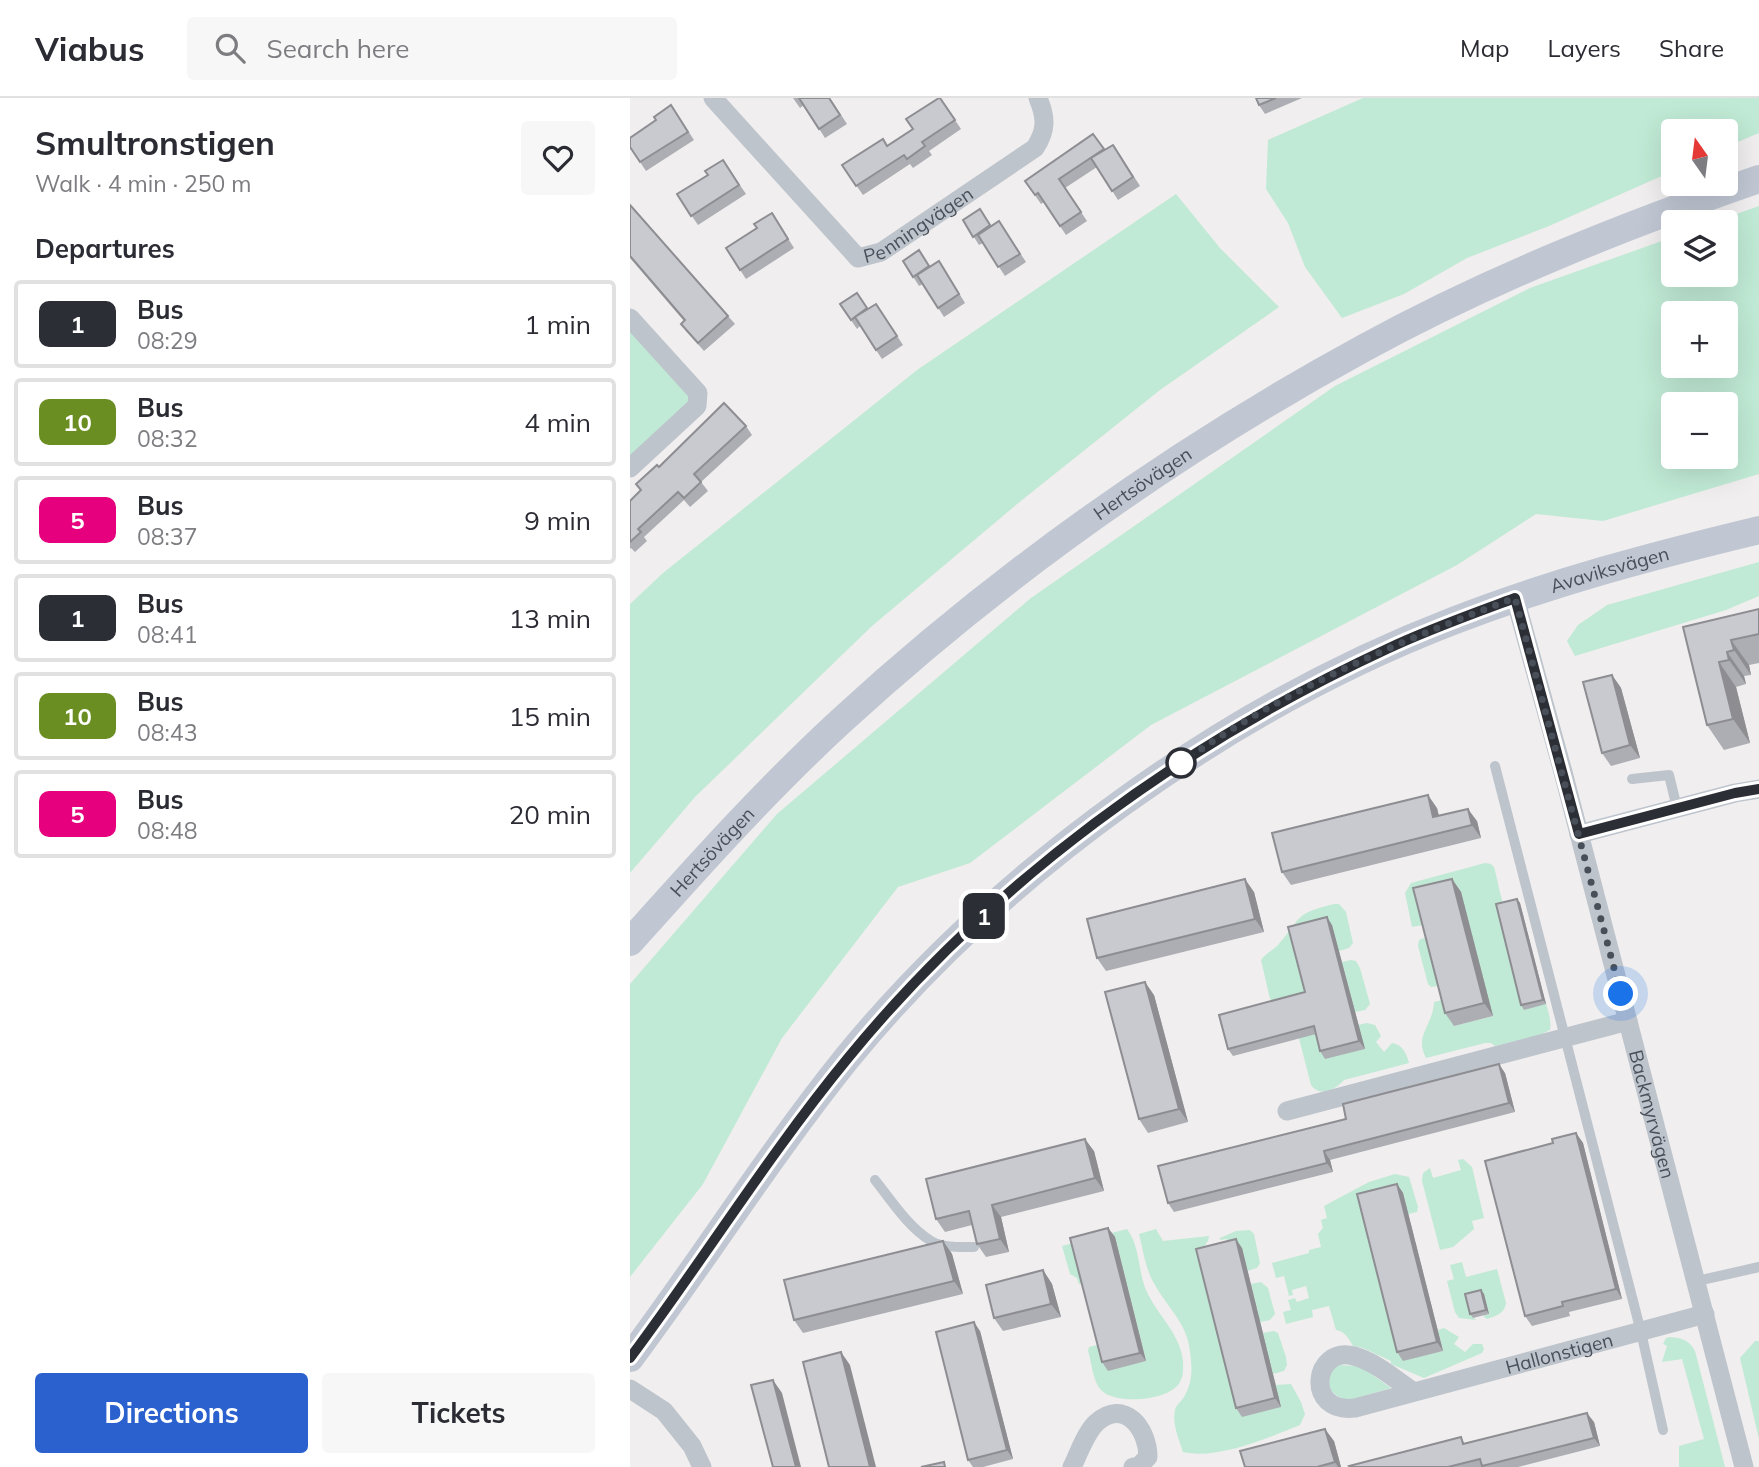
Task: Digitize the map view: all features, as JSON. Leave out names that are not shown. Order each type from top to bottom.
[{"type":"street","name":"Penningvägen","points":[[719,100],[858,258],[881,251],[1035,148],[1042,138],[1046,120],[1038,98]]},
{"type":"street","name":"Hertsövägen","points":[[630,942],[752,809],[839,723],[995,589],[1151,475],[1293,388],[1436,311],[1605,236],[1759,179]]},
{"type":"street","points":[[630,318],[698,393],[697,406],[630,468]]},
{"type":"street","name":"Avaviksvägen","points":[[630,1358],[750,1186],[847,1059],[920,978],[1055,854],[1153,782],[1267,710],[1390,647],[1515,598],[1652,556],[1759,530]]},
{"type":"street","name":"Backmyrvägen","points":[[1515,598],[1744,1467]]},
{"type":"street","points":[[1579,834],[1759,789]]},
{"type":"street","points":[[1287,1111],[1628,1021]]},
{"type":"street","name":"Hallonstigen","points":[[1415,1392],[1705,1314]]},
{"type":"street","points":[[630,1389],[664,1411],[692,1446],[702,1467]]},
{"type":"street","points":[[1072,1467],[1094,1424],[1106,1416],[1118,1414],[1126,1415],[1139,1424],[1148,1447],[1148,1457],[1133,1467]]},
{"type":"lane","points":[[1495,766],[1641,1332],[1663,1430]]},
{"type":"lane","points":[[1632,779],[1669,775],[1677,808]]},
{"type":"lane","points":[[874,1180],[905,1217],[932,1241],[949,1246],[974,1247]]},
{"type":"lane","points":[[1697,1281],[1759,1267]]},
{"type":"green space","points":[[1363,98],[1759,98],[1759,133],[1738,142],[1738,119],[1661,119],[1661,176],[1549,226],[1467,258],[1404,294],[1342,318],[1305,267],[1288,223],[1266,189],[1268,140]]},
{"type":"green space","points":[[1176,194],[1220,248],[1279,307],[1160,390],[1022,500],[872,626],[695,797],[630,873],[630,604],[663,573],[917,370]]},
{"type":"green space","points":[[1759,206],[1759,474],[1603,521],[1536,514],[1457,565],[1151,725],[970,863],[898,887],[782,1038],[703,1184],[630,1277],[630,984],[777,814],[1031,598],[1335,386],[1530,288],[1661,241],[1661,287],[1738,287],[1738,213]]},
{"type":"green space","points":[[630,316],[698,404],[630,467]]},
{"type":"green space","points":[[1759,562],[1759,596],[1726,610],[1575,656],[1567,641],[1578,625],[1607,605]]},
{"type":"green space","points":[[1485,863],[1494,867],[1505,909],[1546,1005],[1550,1030],[1495,1046],[1485,1043],[1426,1058],[1422,1043],[1434,1002],[1447,999],[1454,1026],[1493,1016],[1428,924],[1412,927],[1405,893],[1411,883]]},
{"type":"green space","points":[[1339,904],[1346,912],[1353,943],[1349,948],[1339,951],[1358,1025],[1375,1025],[1381,1036],[1376,1042],[1384,1052],[1392,1043],[1396,1044],[1404,1050],[1409,1063],[1344,1080],[1323,1092],[1311,1085],[1292,1011],[1270,999],[1261,960],[1305,914]]},
{"type":"green space","points":[[1431,935],[1443,985],[1431,987],[1418,946],[1419,940]]},
{"type":"green space","points":[[1356,961],[1360,968],[1370,1004],[1365,1010],[1355,1012],[1342,962]]},
{"type":"green space","points":[[1463,1159],[1472,1167],[1484,1218],[1472,1221],[1474,1229],[1453,1247],[1440,1250],[1422,1181],[1423,1173],[1430,1168],[1433,1178],[1461,1170],[1458,1160]]},
{"type":"green space","points":[[1395,1174],[1409,1177],[1418,1207],[1417,1212],[1408,1214],[1403,1193],[1403,1360],[1443,1351],[1438,1330],[1444,1328],[1459,1337],[1454,1344],[1465,1352],[1473,1344],[1482,1344],[1484,1349],[1482,1353],[1424,1378],[1363,1348],[1353,1346],[1344,1334],[1336,1330],[1329,1306],[1312,1310],[1313,1317],[1286,1324],[1283,1312],[1291,1310],[1288,1300],[1295,1298],[1297,1302],[1309,1298],[1306,1286],[1292,1290],[1293,1295],[1289,1296],[1284,1276],[1276,1278],[1272,1263],[1321,1247],[1318,1234],[1323,1228],[1321,1220],[1327,1218],[1324,1206],[1369,1182]]},
{"type":"green space","points":[[1127,1229],[1137,1251],[1146,1290],[1178,1342],[1183,1361],[1182,1377],[1174,1388],[1155,1397],[1143,1399],[1119,1398],[1102,1391],[1095,1378],[1088,1351],[1089,1347],[1101,1344],[1146,1361],[1115,1237],[1086,1284],[1079,1284],[1077,1278],[1070,1274],[1062,1246]]},
{"type":"green space","points":[[1156,1229],[1163,1241],[1209,1236],[1201,1251],[1233,1243],[1220,1238],[1236,1231],[1250,1230],[1254,1234],[1260,1263],[1257,1268],[1247,1271],[1241,1248],[1276,1385],[1291,1384],[1305,1414],[1300,1425],[1226,1450],[1196,1454],[1183,1452],[1174,1415],[1189,1384],[1191,1359],[1184,1329],[1155,1285],[1145,1260],[1139,1234]]},
{"type":"green space","points":[[1462,1262],[1466,1277],[1497,1269],[1506,1303],[1500,1314],[1487,1319],[1484,1317],[1489,1314],[1484,1294],[1474,1318],[1476,1320],[1459,1318],[1447,1281],[1454,1279],[1450,1265]]},
{"type":"green space","points":[[1261,1282],[1268,1288],[1275,1314],[1270,1320],[1260,1322],[1251,1284]]},
{"type":"green space","points":[[1263,1333],[1278,1333],[1287,1365],[1284,1371],[1273,1374]]},
{"type":"green space","points":[[1666,1338],[1685,1340],[1695,1351],[1725,1467],[1679,1467],[1679,1446],[1704,1439],[1682,1359],[1662,1362],[1667,1346],[1663,1344]]},
{"type":"green space","points":[[1755,1341],[1759,1341],[1759,1439],[1740,1358]]},
{"type":"green space","points":[[1337,1365],[1360,1366],[1391,1388],[1346,1401],[1328,1386],[1329,1377]]},
{"type":"building","points":[[799,98],[829,98],[840,115],[819,129]]},
{"type":"building","points":[[939,98],[955,120],[922,142],[925,146],[907,159],[904,155],[856,186],[842,165],[883,139],[887,146],[913,129],[906,119]]},
{"type":"building","points":[[1256,98],[1276,98],[1259,105]]},
{"type":"building","points":[[671,105],[688,132],[640,162],[630,147],[630,138],[656,120],[654,117]]},
{"type":"building","points":[[1093,134],[1104,149],[1059,179],[1081,212],[1060,226],[1038,193],[1035,195],[1025,181]]},
{"type":"building","points":[[1113,145],[1133,177],[1112,191],[1091,158]]},
{"type":"building","points":[[723,160],[739,185],[691,216],[677,194],[708,175],[705,171]]},
{"type":"building","points":[[630,205],[728,316],[698,343],[681,324],[685,320],[630,256]]},
{"type":"building","points":[[980,209],[990,225],[973,237],[963,220]]},
{"type":"building","points":[[772,213],[788,239],[740,270],[726,248],[757,228],[754,224]]},
{"type":"building","points":[[999,221],[1020,254],[998,267],[978,235]]},
{"type":"building","points":[[919,250],[929,266],[913,277],[903,261]]},
{"type":"building","points":[[939,261],[959,294],[938,308],[917,275]]},
{"type":"building","points":[[857,293],[867,308],[851,320],[840,304]]},
{"type":"building","points":[[876,304],[897,336],[876,350],[855,317]]},
{"type":"building","points":[[724,403],[746,426],[694,474],[701,482],[684,498],[678,492],[638,529],[641,532],[630,542],[630,501],[641,490],[636,484],[657,465],[659,467]]},
{"type":"building","points":[[1759,609],[1759,634],[1731,640],[1734,650],[1727,652],[1729,660],[1719,662],[1733,719],[1707,725],[1683,627]]},
{"type":"building","points":[[1612,675],[1630,745],[1602,753],[1583,682]]},
{"type":"building","points":[[1428,795],[1433,817],[1468,809],[1472,825],[1282,872],[1272,833]]},
{"type":"building","points":[[1245,879],[1255,919],[1097,958],[1087,919]]},
{"type":"building","points":[[1452,879],[1484,1003],[1445,1013],[1413,888]]},
{"type":"building","points":[[1517,899],[1543,1000],[1521,1005],[1496,904]]},
{"type":"building","points":[[1327,917],[1359,1041],[1320,1051],[1314,1026],[1228,1049],[1219,1015],[1305,992],[1288,927]]},
{"type":"building","points":[[1145,982],[1179,1109],[1139,1119],[1105,992]]},
{"type":"building","points":[[1499,1064],[1509,1103],[1324,1151],[1327,1163],[1168,1203],[1158,1166],[1346,1119],[1343,1104]]},
{"type":"building","points":[[1576,1133],[1616,1289],[1562,1302],[1563,1306],[1525,1316],[1485,1161],[1553,1143],[1552,1139]]},
{"type":"building","points":[[1085,1139],[1095,1178],[992,1205],[1000,1239],[977,1244],[969,1211],[936,1219],[926,1179]]},
{"type":"building","points":[[1397,1184],[1437,1342],[1397,1352],[1357,1194]]},
{"type":"building","points":[[1108,1228],[1140,1353],[1102,1362],[1070,1238]]},
{"type":"building","points":[[1236,1239],[1275,1398],[1236,1408],[1196,1249]]},
{"type":"building","points":[[943,1241],[954,1281],[794,1320],[784,1280]]},
{"type":"building","points":[[1043,1270],[1051,1304],[994,1318],[986,1285]]},
{"type":"building","points":[[1481,1290],[1486,1310],[1470,1314],[1465,1294]]},
{"type":"building","points":[[974,1322],[1007,1450],[968,1460],[936,1332]]},
{"type":"building","points":[[841,1352],[870,1467],[829,1467],[803,1362]]},
{"type":"building","points":[[773,1380],[796,1467],[773,1467],[751,1385]]},
{"type":"building","points":[[1587,1413],[1594,1438],[1482,1466],[1480,1459],[1448,1467],[1349,1466],[1461,1437],[1463,1444]]},
{"type":"building","points":[[1325,1429],[1335,1462],[1317,1467],[1245,1467],[1240,1451]]},
{"type":"building","points":[[944,1462],[945,1467],[921,1467]]},
{"type":"bus line","name":"1","points":[[630,1358],[750,1186],[847,1059],[954,944],[1055,854],[1153,782],[1241,725],[1328,677],[1390,647],[1515,598],[1579,834],[1759,789]]},
{"type":"route","points":[[1181,763],[1267,710],[1328,677],[1390,647],[1515,598],[1621,994]]}]
